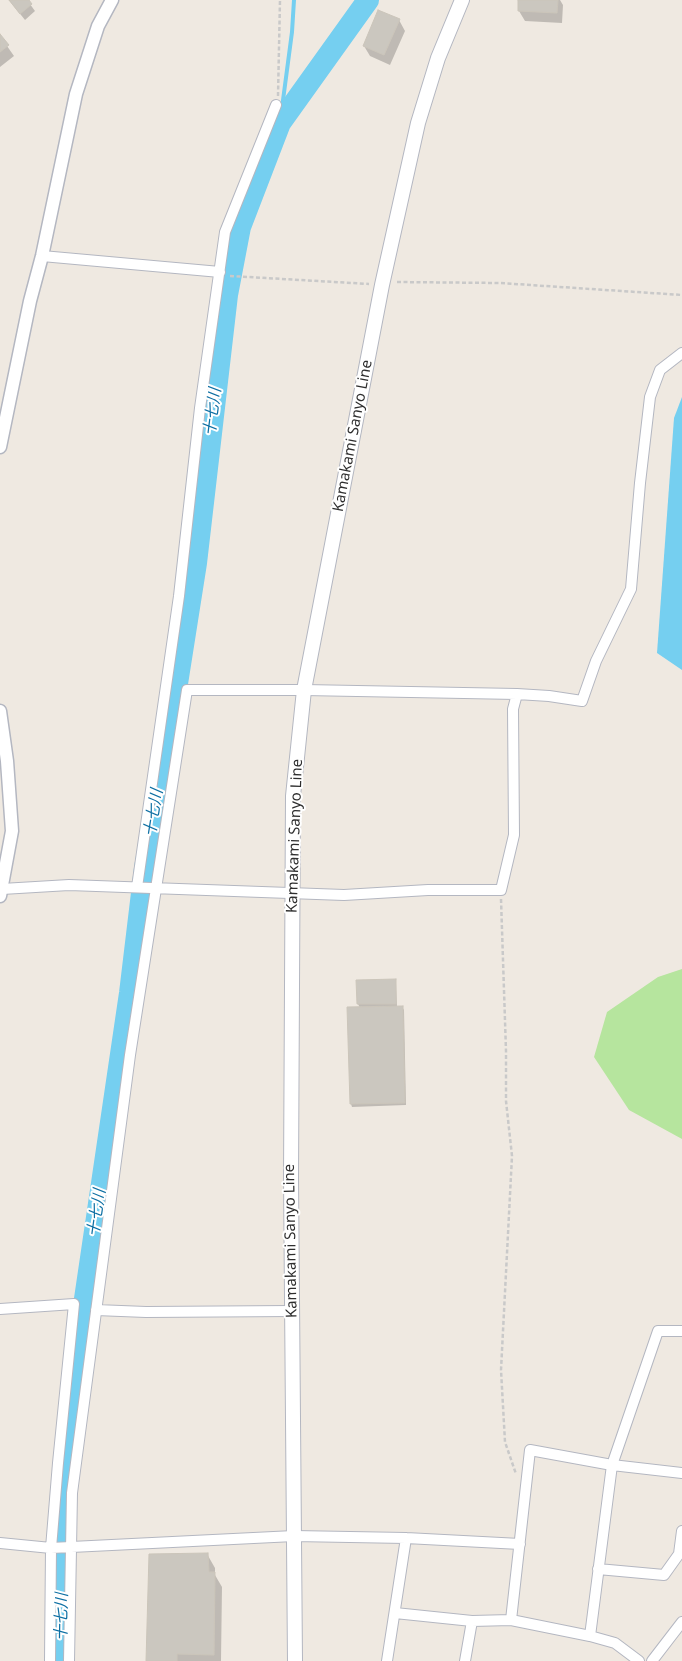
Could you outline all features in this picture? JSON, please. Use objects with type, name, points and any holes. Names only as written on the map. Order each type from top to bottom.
[{"type":"main road","name":"Kamakami Sanyo Line","points":[[296,1661],[291,1186],[293,796],[304,690],[382,285],[418,123],[438,58],[462,0]]},
{"type":"street","points":[[0,446],[76,94],[98,26],[112,0]]},
{"type":"street","points":[[137,887],[180,596],[200,408],[225,232],[276,105]]},
{"type":"street","points":[[42,256],[220,272]]},
{"type":"street","points":[[69,1661],[72,1493],[130,1055],[187,690],[517,694],[582,701],[596,661],[631,589],[650,397],[660,370],[682,353]]},
{"type":"street","points":[[0,711],[7,761],[12,831],[1,893],[70,885],[344,895],[428,890],[501,890],[514,834],[514,709],[517,694]]},
{"type":"street","points":[[0,1309],[74,1304],[50,1548],[50,1661]]},
{"type":"street","points":[[96,1310],[146,1312],[292,1311]]},
{"type":"street","points":[[590,1636],[612,1465],[658,1331],[682,1331]]},
{"type":"street","points":[[511,1620],[530,1450],[612,1465],[682,1473]]},
{"type":"street","points":[[598,1569],[664,1574],[679,1554],[682,1531]]},
{"type":"street","points":[[0,1543],[50,1548],[294,1536],[406,1538],[520,1544]]},
{"type":"street","points":[[387,1661],[406,1538]]},
{"type":"street","points":[[395,1613],[472,1620],[511,1620],[615,1643],[639,1661]]},
{"type":"street","points":[[465,1661],[472,1620]]},
{"type":"street","points":[[652,1661],[682,1622]]},
{"type":"path","points":[[276,105],[279,90],[280,0]]},
{"type":"path","points":[[234,276],[382,285],[402,281],[500,282],[682,294]]},
{"type":"path","points":[[501,890],[506,1101],[512,1156],[501,1370],[505,1442],[516,1474],[527,1483]]},
{"type":"green space","points":[[682,969],[682,1139],[629,1110],[594,1057],[607,1012],[658,977]]},
{"type":"water","points":[[682,397],[682,670],[657,653],[674,418]]},
{"type":"building","points":[[9,0],[29,0],[32,4],[20,14]]},
{"type":"building","points":[[518,0],[558,0],[557,13],[518,11]]},
{"type":"building","points":[[378,10],[400,19],[384,55],[363,46]]},
{"type":"building","points":[[0,34],[9,45],[0,52]]},
{"type":"building","points":[[396,979],[396,1004],[357,1004],[356,980]]},
{"type":"building","points":[[403,1006],[405,1103],[350,1104],[347,1007]]},
{"type":"building","points":[[208,1553],[209,1572],[215,1572],[214,1655],[177,1654],[177,1661],[146,1661],[149,1554]]},
{"type":"waterway","points":[[280,123],[292,32],[294,0]]},
{"type":"waterway","name":"十七川","points":[[61,1661],[65,1478],[82,1319],[130,993],[145,868],[167,747],[196,563],[227,295],[240,227],[280,123],[368,0]]}]
